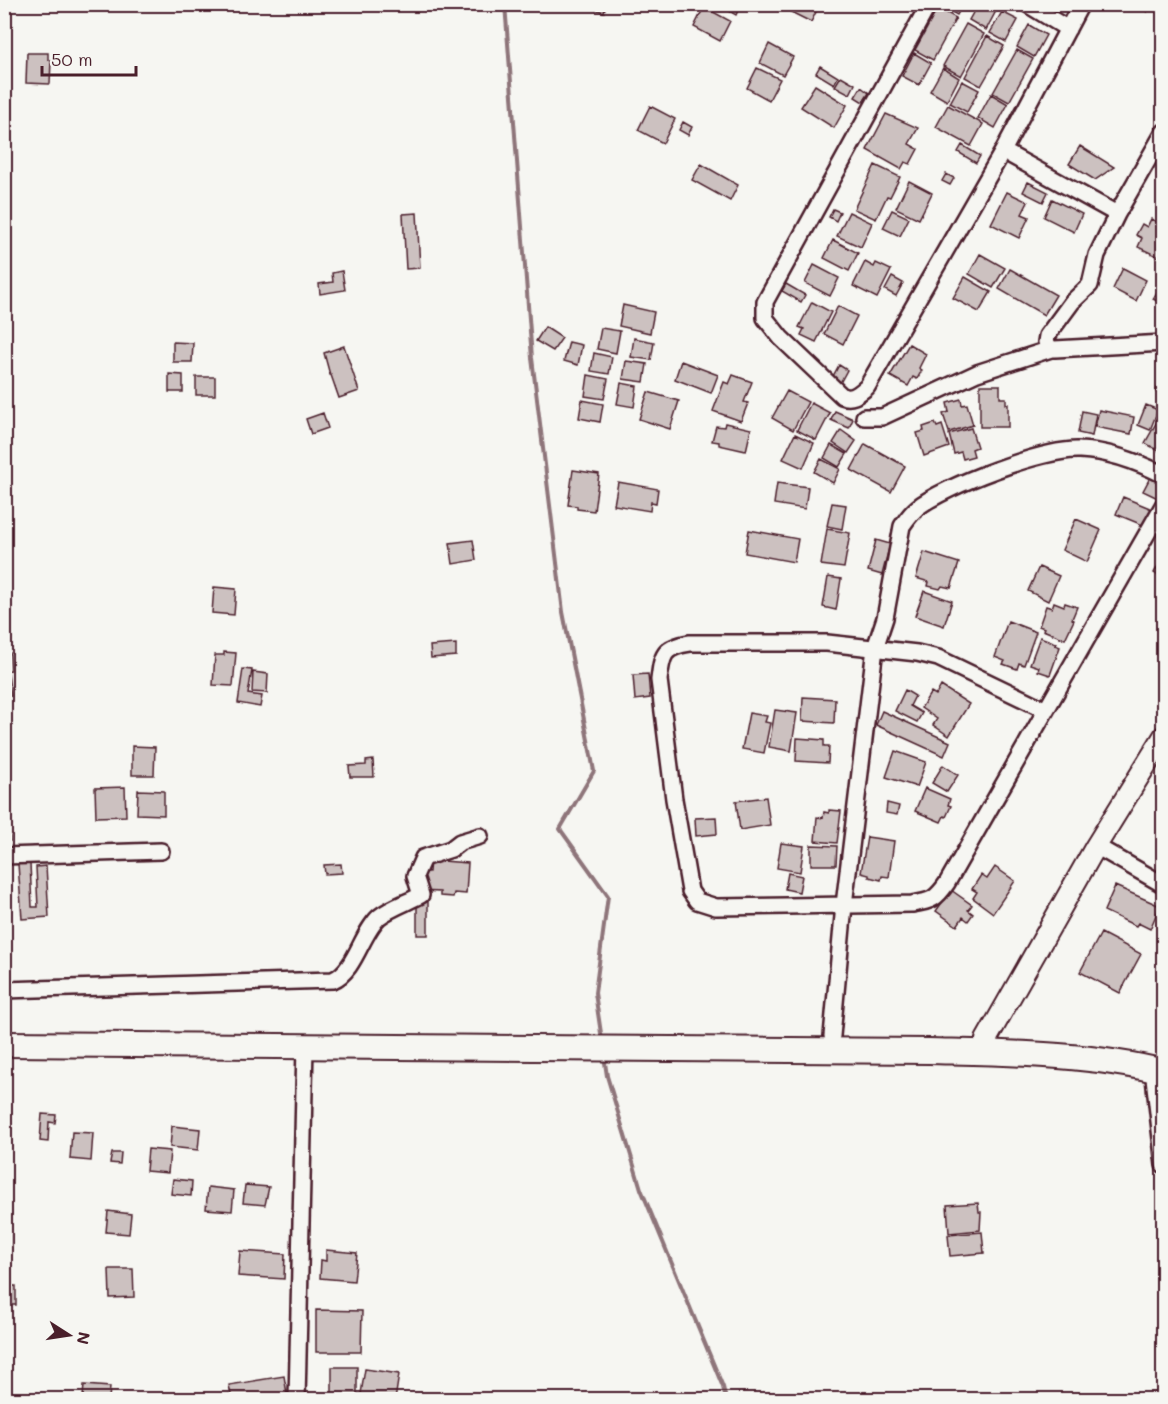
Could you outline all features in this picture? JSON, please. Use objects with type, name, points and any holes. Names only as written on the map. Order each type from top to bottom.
[{"type":"main road","points":[[4,1032],[927,1037],[1120,1052],[1160,1067]]},
{"type":"main road","points":[[4,1044],[929,1051],[1023,1054],[1160,1067]]},
{"type":"street","points":[[929,4],[765,302],[765,318],[781,338],[842,396],[848,398],[854,397],[867,387],[1003,151],[1082,4]]},
{"type":"street","points":[[1027,4],[1068,29]]},
{"type":"street","points":[[1051,349],[1046,342],[1047,336],[1072,302],[1090,285],[1097,255],[1116,214],[1164,132]]},
{"type":"street","points":[[1003,151],[1116,214]]},
{"type":"street","points":[[864,417],[882,417],[976,373],[1051,349],[1164,343]]},
{"type":"street","points":[[832,1036],[844,905],[875,648],[885,618],[902,526],[918,507],[959,485],[1033,458],[1077,449],[1102,451],[1148,467],[1164,476]]},
{"type":"street","points":[[1046,710],[938,658],[917,652],[827,643],[690,643],[675,645],[665,653],[659,680],[674,799],[690,891],[697,901],[716,907],[912,904],[930,902],[939,895],[948,883],[1164,504]]},
{"type":"street","points":[[986,1040],[1096,846],[1164,736]]},
{"type":"street","points":[[4,990],[333,981],[342,976],[367,933],[380,916],[421,895],[415,876],[423,858],[452,849],[460,842],[480,836]]},
{"type":"street","points":[[1096,846],[1164,885]]},
{"type":"street","points":[[4,856],[161,851]]},
{"type":"street","points":[[297,1400],[305,1046]]},
{"type":"street","points":[[1160,1067],[1164,1165]]},
{"type":"building","points":[[577,4],[606,4],[604,12]]},
{"type":"building","points":[[717,4],[741,4],[736,15]]},
{"type":"building","points":[[789,4],[820,4],[811,22],[787,10]]},
{"type":"building","points":[[942,4],[963,4],[957,15],[941,6]]},
{"type":"building","points":[[978,4],[990,4],[997,9],[986,30],[969,20]]},
{"type":"building","points":[[1135,4],[1151,4],[1147,12]]},
{"type":"building","points":[[704,7],[730,21],[720,41],[694,27]]},
{"type":"building","points":[[938,8],[956,18],[933,60],[915,50]]},
{"type":"building","points":[[1002,12],[1018,20],[1006,42],[990,33]]},
{"type":"building","points":[[966,24],[984,34],[961,76],[943,66]]},
{"type":"building","points":[[1029,25],[1046,35],[1034,57],[1017,47]]},
{"type":"building","points":[[987,36],[1004,46],[981,86],[965,77]]},
{"type":"building","points":[[769,44],[793,57],[783,75],[760,63]]},
{"type":"building","points":[[1017,50],[1033,59],[1009,102],[993,93]]},
{"type":"building","points":[[27,53],[48,53],[48,60],[51,60],[50,84],[26,83]]},
{"type":"building","points":[[914,53],[931,63],[919,85],[902,76]]},
{"type":"building","points":[[820,66],[838,77],[834,84],[816,73]]},
{"type":"building","points":[[757,68],[780,79],[769,100],[747,88]]},
{"type":"building","points":[[943,68],[959,78],[947,101],[930,91]]},
{"type":"building","points":[[841,76],[855,84],[850,94],[835,86]]},
{"type":"building","points":[[962,81],[979,90],[967,112],[950,103]]},
{"type":"building","points":[[815,85],[847,105],[834,128],[801,107]]},
{"type":"building","points":[[861,87],[869,93],[863,102],[855,97]]},
{"type":"building","points":[[991,94],[1008,104],[995,128],[978,118]]},
{"type":"building","points":[[948,105],[983,124],[971,146],[936,127]]},
{"type":"building","points":[[650,106],[675,119],[663,143],[638,130]]},
{"type":"building","points":[[886,114],[918,128],[909,144],[918,149],[910,164],[905,162],[901,169],[867,150]]},
{"type":"building","points":[[683,122],[692,127],[688,135],[679,130]]},
{"type":"building","points":[[962,145],[980,156],[976,163],[958,152]]},
{"type":"building","points":[[1080,146],[1114,167],[1095,180],[1069,164]]},
{"type":"building","points":[[701,164],[738,185],[730,201],[692,180]]},
{"type":"building","points":[[875,165],[900,177],[890,197],[887,196],[876,219],[854,209]]},
{"type":"building","points":[[946,174],[954,178],[950,185],[942,181]]},
{"type":"building","points":[[909,181],[932,193],[919,219],[896,208]]},
{"type":"building","points":[[1028,182],[1048,192],[1043,202],[1023,192]]},
{"type":"building","points":[[1007,192],[1028,202],[1022,214],[1029,217],[1019,238],[991,224]]},
{"type":"building","points":[[1052,199],[1082,214],[1074,232],[1044,217]]},
{"type":"building","points":[[833,209],[840,212],[836,221],[829,217]]},
{"type":"building","points":[[892,210],[909,218],[900,236],[883,228]]},
{"type":"building","points":[[849,212],[872,223],[861,247],[837,236]]},
{"type":"building","points":[[417,213],[420,268],[406,269],[403,214]]},
{"type":"building","points":[[1151,219],[1164,225],[1164,254],[1161,258],[1138,247],[1142,238],[1136,235],[1142,224],[1147,227]]},
{"type":"building","points":[[833,240],[858,253],[849,271],[824,258]]},
{"type":"building","points":[[980,254],[1005,268],[993,288],[969,274]]},
{"type":"building","points":[[865,262],[874,267],[876,263],[891,270],[877,298],[853,286]]},
{"type":"building","points":[[814,265],[839,278],[830,296],[805,283]]},
{"type":"building","points":[[1123,268],[1146,280],[1136,301],[1113,289]]},
{"type":"building","points":[[1010,269],[1056,295],[1044,315],[999,289]]},
{"type":"building","points":[[342,271],[345,290],[320,294],[319,284],[333,282],[332,273]]},
{"type":"building","points":[[892,277],[903,283],[896,296],[885,290]]},
{"type":"building","points":[[965,277],[991,292],[979,312],[953,298]]},
{"type":"building","points":[[1164,280],[1164,305],[1153,299]]},
{"type":"building","points":[[786,284],[805,295],[801,302],[782,291]]},
{"type":"building","points":[[812,302],[831,312],[816,342],[801,335],[804,329],[799,327]]},
{"type":"building","points":[[623,305],[654,312],[650,333],[619,326]]},
{"type":"building","points":[[838,306],[857,316],[843,344],[824,334]]},
{"type":"building","points":[[545,327],[562,338],[553,351],[536,341]]},
{"type":"building","points":[[601,328],[620,331],[616,353],[597,349]]},
{"type":"building","points":[[634,338],[654,342],[651,360],[631,357]]},
{"type":"building","points":[[173,342],[193,343],[192,362],[173,362]]},
{"type":"building","points":[[569,342],[582,345],[578,365],[564,361]]},
{"type":"building","points":[[909,344],[926,354],[919,368],[922,370],[917,379],[913,377],[908,386],[890,376]]},
{"type":"building","points":[[344,346],[359,391],[339,398],[324,353]]},
{"type":"building","points":[[594,353],[612,357],[609,374],[591,371]]},
{"type":"building","points":[[626,361],[647,364],[644,382],[623,379]]},
{"type":"building","points":[[681,361],[718,375],[711,393],[675,379]]},
{"type":"building","points":[[839,365],[847,370],[840,383],[832,378]]},
{"type":"building","points":[[169,374],[183,375],[183,392],[169,392]]},
{"type":"building","points":[[588,375],[608,379],[604,399],[585,396]]},
{"type":"building","points":[[733,375],[752,382],[744,402],[748,403],[741,421],[713,411],[724,382],[729,384]]},
{"type":"building","points":[[196,377],[215,377],[215,395],[196,395]]},
{"type":"building","points":[[1160,380],[1164,381],[1164,395],[1156,392]]},
{"type":"building","points":[[621,383],[637,386],[634,407],[617,404]]},
{"type":"building","points":[[980,385],[1000,385],[1000,398],[1006,398],[1006,404],[1008,404],[1008,427],[980,427]]},
{"type":"building","points":[[787,391],[808,402],[793,430],[772,418]]},
{"type":"building","points":[[648,392],[679,401],[670,429],[639,419]]},
{"type":"building","points":[[961,399],[962,405],[967,404],[973,425],[949,432],[943,414],[949,412],[947,403]]},
{"type":"building","points":[[582,400],[603,404],[600,422],[579,418]]},
{"type":"building","points":[[811,403],[830,413],[816,440],[797,430]]},
{"type":"building","points":[[1146,405],[1158,410],[1150,430],[1138,425]]},
{"type":"building","points":[[1099,410],[1134,417],[1131,434],[1095,427]]},
{"type":"building","points":[[835,411],[853,419],[849,428],[831,420]]},
{"type":"building","points":[[1082,411],[1096,414],[1092,436],[1078,433]]},
{"type":"building","points":[[1164,411],[1164,454],[1145,443]]},
{"type":"building","points":[[323,413],[328,428],[311,434],[306,419]]},
{"type":"building","points":[[725,423],[751,429],[746,451],[719,445],[719,442],[712,441],[716,426],[724,427]]},
{"type":"building","points":[[935,423],[937,427],[942,425],[949,447],[924,456],[917,433],[924,431],[923,427]]},
{"type":"building","points":[[971,428],[977,447],[972,449],[974,456],[963,459],[961,452],[954,454],[949,434]]},
{"type":"building","points":[[841,430],[856,441],[848,453],[833,443]]},
{"type":"building","points":[[795,434],[814,443],[803,468],[783,459]]},
{"type":"building","points":[[865,444],[905,466],[891,492],[851,470]]},
{"type":"building","points":[[831,445],[847,454],[839,467],[824,458]]},
{"type":"building","points":[[821,459],[840,469],[833,483],[814,472]]},
{"type":"building","points":[[573,470],[599,474],[594,511],[577,509],[577,506],[568,505]]},
{"type":"building","points":[[1152,474],[1164,480],[1162,500],[1143,491]]},
{"type":"building","points":[[618,482],[658,489],[656,503],[651,502],[650,511],[614,505]]},
{"type":"building","points":[[777,483],[808,487],[805,509],[774,504]]},
{"type":"building","points":[[1123,497],[1152,509],[1145,526],[1116,514]]},
{"type":"building","points":[[832,503],[846,505],[842,529],[827,526]]},
{"type":"building","points":[[1076,519],[1101,530],[1087,562],[1062,550]]},
{"type":"building","points":[[827,529],[850,533],[844,568],[821,565]]},
{"type":"building","points":[[749,530],[798,539],[794,562],[745,553]]},
{"type":"building","points":[[473,540],[476,560],[453,564],[450,543]]},
{"type":"building","points":[[876,540],[890,544],[882,575],[868,571]]},
{"type":"building","points":[[924,552],[959,563],[951,588],[942,586],[940,589],[928,586],[929,582],[916,578]]},
{"type":"building","points":[[1164,555],[1164,579],[1154,573]]},
{"type":"building","points":[[1039,567],[1059,576],[1048,601],[1028,591]]},
{"type":"building","points":[[828,577],[841,579],[836,610],[823,607]]},
{"type":"building","points":[[214,587],[236,589],[234,615],[212,613]]},
{"type":"building","points":[[924,591],[952,601],[944,626],[915,616]]},
{"type":"building","points":[[1054,602],[1077,607],[1065,639],[1039,626],[1046,606],[1052,608]]},
{"type":"building","points":[[1008,621],[1036,632],[1024,665],[1019,663],[1017,669],[1003,664],[1005,661],[995,657]]},
{"type":"building","points":[[1040,637],[1060,647],[1050,675],[1038,671],[1039,667],[1030,664]]},
{"type":"building","points":[[456,644],[456,656],[431,658],[430,646]]},
{"type":"building","points":[[224,652],[236,653],[233,686],[213,685],[215,655],[224,655]]},
{"type":"building","points":[[4,653],[10,653],[11,670],[4,671]]},
{"type":"building","points":[[243,669],[252,670],[248,694],[262,696],[260,707],[238,703]]},
{"type":"building","points":[[253,672],[268,674],[267,693],[252,692]]},
{"type":"building","points":[[4,674],[8,674],[11,696],[4,697]]},
{"type":"building","points":[[648,674],[650,698],[635,700],[633,675]]},
{"type":"building","points":[[941,686],[969,704],[949,736],[933,725],[937,719],[921,708],[931,692],[936,695]]},
{"type":"building","points":[[905,690],[915,696],[910,706],[922,713],[917,722],[895,711]]},
{"type":"building","points":[[803,697],[835,699],[834,723],[802,721]]},
{"type":"building","points":[[775,710],[797,713],[791,751],[769,747]]},
{"type":"building","points":[[882,711],[950,742],[944,756],[876,725]]},
{"type":"building","points":[[749,713],[767,716],[765,722],[770,723],[764,753],[742,749]]},
{"type":"building","points":[[797,738],[824,740],[824,746],[829,746],[828,763],[796,761]]},
{"type":"building","points":[[132,746],[155,747],[154,775],[132,775]]},
{"type":"building","points":[[895,751],[926,762],[917,787],[886,777]]},
{"type":"building","points":[[373,760],[374,777],[350,777],[349,766],[366,765],[366,761]]},
{"type":"building","points":[[943,765],[958,775],[947,792],[932,783]]},
{"type":"building","points":[[125,787],[126,816],[96,817],[95,788]]},
{"type":"building","points":[[925,788],[950,799],[948,805],[951,806],[941,822],[915,811]]},
{"type":"building","points":[[138,790],[164,791],[164,815],[137,814]]},
{"type":"building","points":[[766,797],[770,825],[740,830],[736,801]]},
{"type":"building","points":[[887,803],[899,806],[897,815],[886,813]]},
{"type":"building","points":[[829,810],[841,811],[837,843],[815,841],[817,817],[823,818],[824,812],[829,813]]},
{"type":"building","points":[[716,817],[717,834],[696,836],[695,818]]},
{"type":"building","points":[[4,823],[9,823],[10,841],[4,842]]},
{"type":"building","points":[[867,837],[894,841],[889,877],[882,876],[881,880],[861,873]]},
{"type":"building","points":[[781,843],[804,846],[800,872],[777,868]]},
{"type":"building","points":[[811,845],[837,846],[836,865],[811,865]]},
{"type":"building","points":[[430,860],[468,863],[466,894],[454,893],[453,897],[440,896],[440,892],[420,891],[421,871],[429,872]]},
{"type":"building","points":[[18,864],[30,864],[32,907],[38,907],[36,867],[46,866],[49,917],[22,919]]},
{"type":"building","points":[[341,864],[342,873],[325,874],[324,865]]},
{"type":"building","points":[[995,867],[1015,881],[993,913],[973,898],[977,892],[972,889],[981,875],[987,879]]},
{"type":"building","points":[[788,873],[802,876],[799,892],[785,889]]},
{"type":"building","points":[[1115,886],[1160,906],[1150,929],[1138,923],[1136,926],[1104,911]]},
{"type":"building","points":[[951,890],[972,905],[968,910],[973,914],[968,921],[963,917],[957,926],[936,911]]},
{"type":"building","points":[[417,901],[428,901],[428,935],[417,935]]},
{"type":"building","points":[[1101,933],[1141,954],[1120,993],[1080,972]]},
{"type":"building","points":[[42,1114],[56,1115],[55,1123],[49,1122],[48,1142],[40,1141]]},
{"type":"building","points":[[172,1126],[200,1129],[198,1150],[170,1147]]},
{"type":"building","points":[[72,1132],[93,1133],[91,1161],[70,1159]]},
{"type":"building","points":[[148,1149],[170,1151],[168,1173],[146,1171]]},
{"type":"building","points":[[112,1153],[121,1153],[120,1164],[110,1163]]},
{"type":"building","points":[[173,1179],[192,1181],[191,1196],[171,1194]]},
{"type":"building","points":[[245,1185],[269,1187],[265,1205],[243,1203]]},
{"type":"building","points":[[208,1187],[234,1190],[232,1211],[206,1209]]},
{"type":"building","points":[[978,1203],[979,1212],[981,1212],[980,1230],[949,1233],[947,1205]]},
{"type":"building","points":[[108,1211],[131,1214],[129,1234],[106,1232]]},
{"type":"building","points":[[4,1228],[9,1228],[9,1248],[4,1248]]},
{"type":"building","points":[[982,1232],[984,1253],[950,1256],[948,1235]]},
{"type":"building","points":[[326,1250],[357,1253],[354,1281],[320,1278],[321,1260],[326,1261]]},
{"type":"building","points":[[240,1251],[285,1254],[284,1279],[238,1276]]},
{"type":"building","points":[[109,1269],[133,1269],[134,1297],[110,1298]]},
{"type":"building","points":[[4,1286],[16,1286],[16,1305],[4,1305]]},
{"type":"building","points":[[316,1310],[362,1311],[361,1352],[316,1352]]},
{"type":"building","points":[[332,1367],[357,1367],[357,1395],[332,1395]]},
{"type":"building","points":[[365,1369],[399,1374],[395,1400],[360,1400]]},
{"type":"building","points":[[284,1376],[288,1400],[232,1400],[229,1385]]},
{"type":"building","points":[[84,1385],[110,1387],[109,1399],[83,1397]]},
{"type":"waterway","points":[[505,4],[532,358],[563,612],[594,771],[560,829],[608,896],[595,993],[602,1040]]},
{"type":"waterway","points":[[604,1056],[607,1076],[641,1189],[723,1387],[726,1400]]}]
